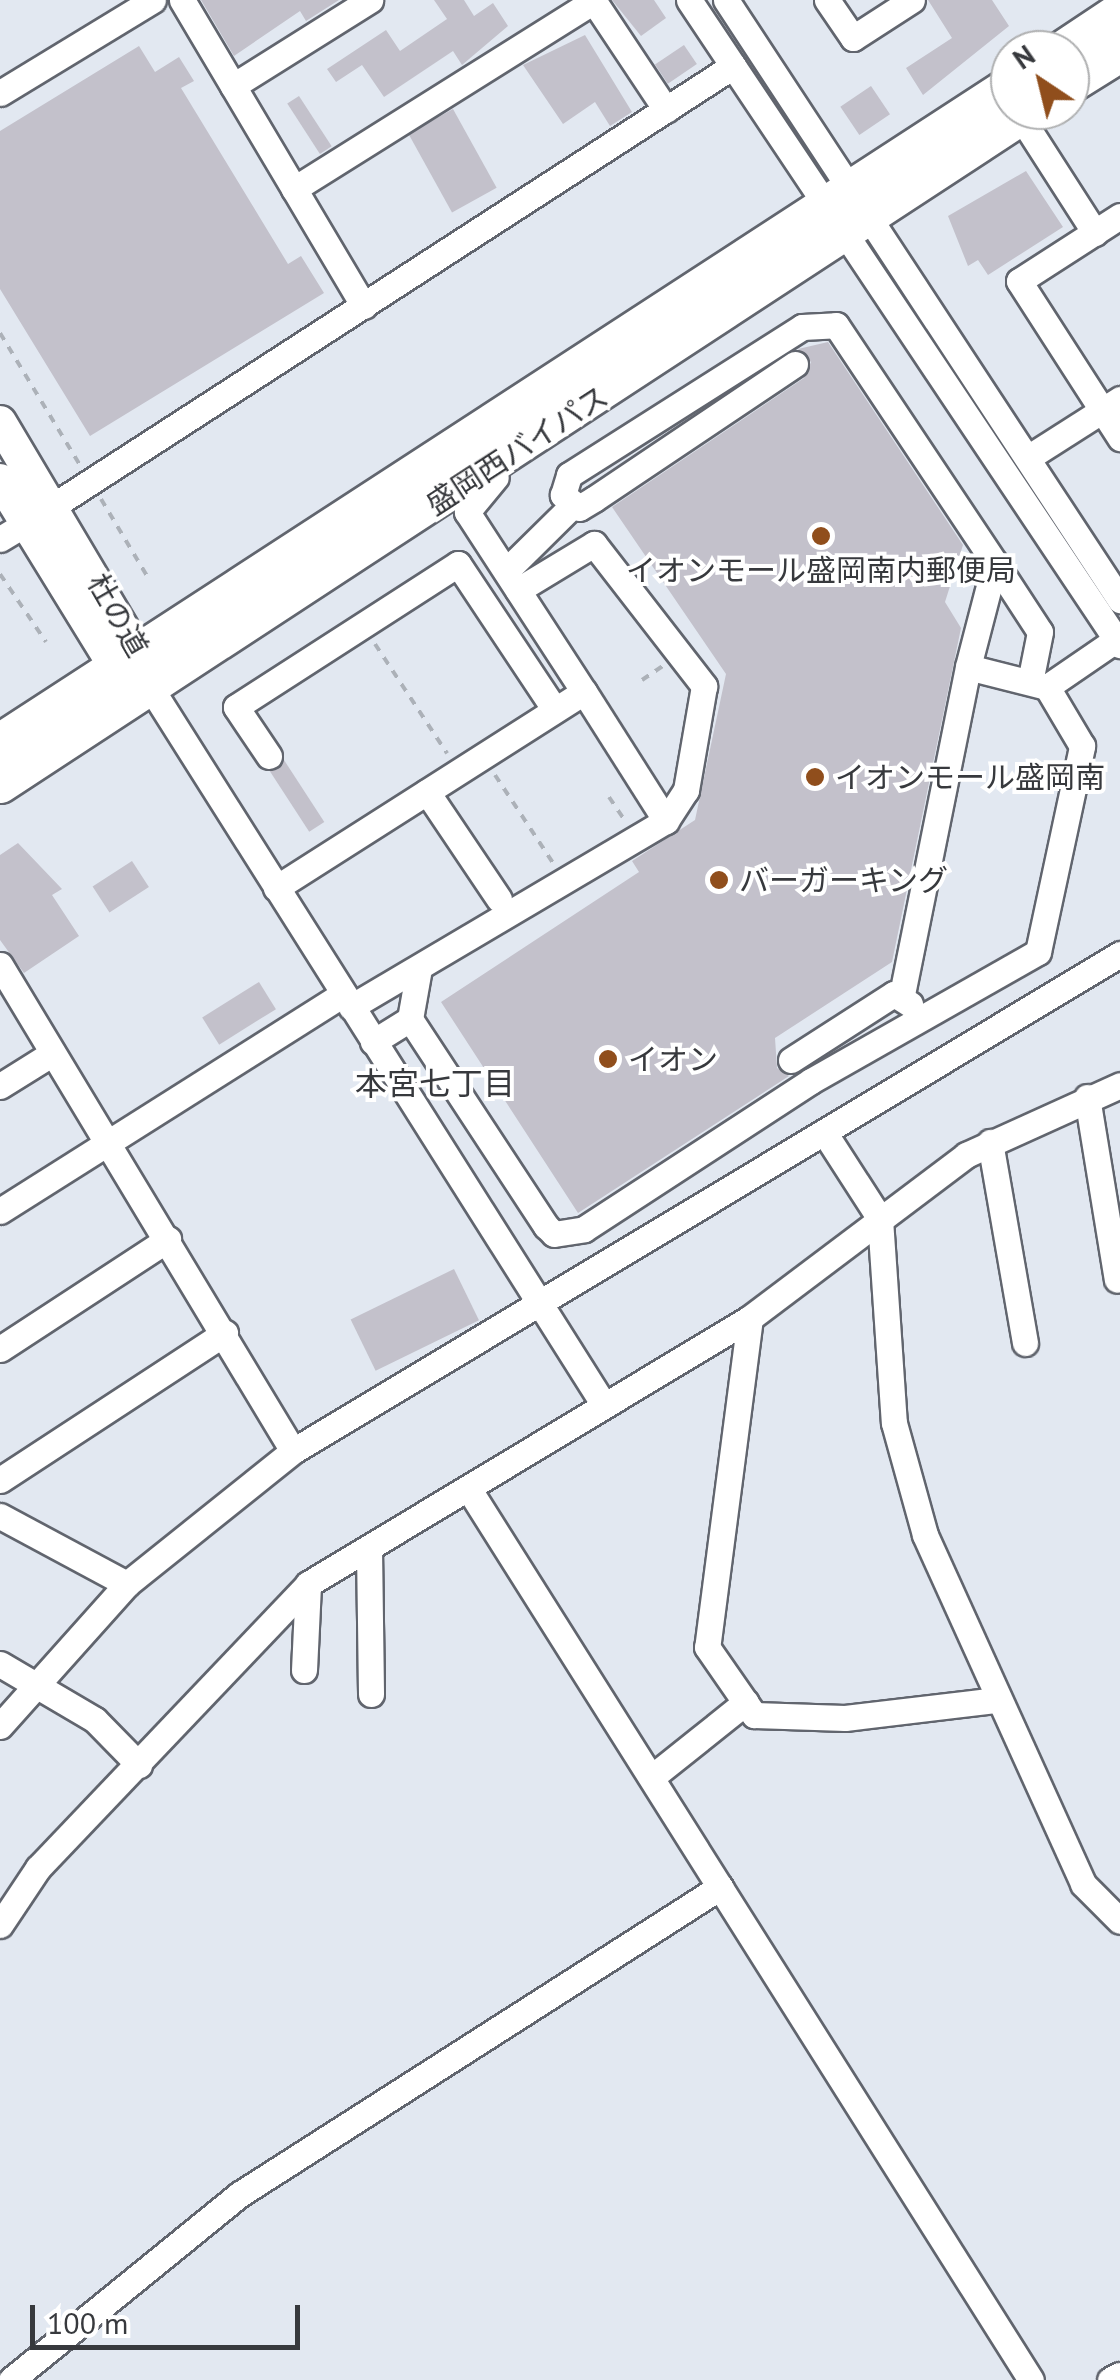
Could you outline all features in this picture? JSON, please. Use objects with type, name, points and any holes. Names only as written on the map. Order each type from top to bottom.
[{"type":"highway","points":[[1090,32],[1120,12]]},
{"type":"highway","points":[[1090,72],[1120,53]]},
{"type":"highway","name":"盛岡西バイパス","points":[[0,743],[990,123]]},
{"type":"highway","name":"盛岡西バイパス","points":[[0,784],[152,690],[592,400],[851,211]]},
{"type":"main road","name":"杜の道","points":[[0,422],[27,523]]},
{"type":"main road","name":"杜の道","points":[[0,480],[27,523],[152,690]]},
{"type":"street","points":[[0,93],[153,0]]},
{"type":"street","points":[[182,0],[364,306]]},
{"type":"street","points":[[233,86],[370,0]]},
{"type":"street","points":[[689,0],[733,66],[851,211],[1029,456],[1120,600]]},
{"type":"street","points":[[826,0],[853,38],[912,0]]},
{"type":"street","points":[[294,188],[594,1],[666,110]]},
{"type":"street","points":[[730,1],[851,211],[1119,636]]},
{"type":"street","points":[[27,523],[733,66]]},
{"type":"street","points":[[1035,130],[1095,233]]},
{"type":"street","points":[[1120,216],[1019,281],[1111,405],[1120,438]]},
{"type":"street","points":[[418,974],[410,1019],[546,1226],[571,1235],[1044,945],[1082,746],[1038,685],[1040,632],[843,330],[825,322],[802,327],[569,475],[562,489],[583,503]]},
{"type":"street","points":[[512,581],[583,503],[796,364]]},
{"type":"street","points":[[592,400],[586,414],[468,502],[512,581],[666,821]]},
{"type":"street","points":[[1029,456],[1111,405]]},
{"type":"street","points":[[1057,500],[1069,548],[1119,636]]},
{"type":"street","points":[[0,1211],[108,1141],[347,1000],[418,974],[666,821],[686,790],[704,686],[594,544],[512,581]]},
{"type":"street","points":[[791,1060],[902,994],[968,667],[995,563]]},
{"type":"street","points":[[269,756],[236,707],[458,564],[555,710]]},
{"type":"street","points":[[968,667],[1038,685],[1119,636]]},
{"type":"street","points":[[152,690],[604,1405]]},
{"type":"street","points":[[276,888],[584,692]]},
{"type":"street","points":[[427,792],[499,900]]},
{"type":"street","points":[[0,1726],[128,1584],[294,1451],[1120,954]]},
{"type":"street","points":[[0,965],[294,1451]]},
{"type":"street","points":[[996,977],[1020,1014]]},
{"type":"street","points":[[902,994],[923,1020]]},
{"type":"street","points":[[373,1042],[410,1019]]},
{"type":"street","points":[[0,1086],[53,1053]]},
{"type":"street","points":[[0,1925],[38,1868],[308,1584],[470,1492],[604,1405],[750,1318],[990,1142],[1120,1085]]},
{"type":"street","points":[[1087,1097],[1117,1280]]},
{"type":"street","points":[[824,1132],[880,1219],[894,1423],[925,1536],[995,1700],[1083,1884],[1120,1921]]},
{"type":"street","points":[[990,1142],[1025,1343]]},
{"type":"street","points":[[0,1349],[168,1239]]},
{"type":"street","points":[[750,1318],[707,1647],[754,1715],[844,1718],[995,1700]]},
{"type":"street","points":[[0,1480],[224,1334]]},
{"type":"street","points":[[470,1492],[1031,2380]]},
{"type":"street","points":[[0,1516],[128,1584]]},
{"type":"street","points":[[368,1550],[371,1694]]},
{"type":"street","points":[[304,1670],[308,1584]]},
{"type":"street","points":[[0,1664],[40,1683],[139,1765]]},
{"type":"street","points":[[652,1777],[746,1702]]},
{"type":"street","points":[[10,2380],[240,2194],[720,1887]]},
{"type":"street","points":[[1110,2380],[1120,2375]]},
{"type":"path","points":[[0,333],[147,576]]},
{"type":"path","points":[[0,574],[46,642]]},
{"type":"path","points":[[367,632],[451,759],[464,751]]},
{"type":"path","points":[[642,680],[673,668]]},
{"type":"path","points":[[481,776],[491,770],[557,868]]},
{"type":"path","points":[[609,797],[629,826],[636,822]]},
{"type":"building","points":[[201,0],[339,0],[306,21],[300,11],[234,56]]},
{"type":"building","points":[[434,0],[464,0],[474,16],[493,3],[508,26],[462,65],[453,51],[384,97],[362,65],[336,82],[327,69],[386,30],[400,51],[447,19]]},
{"type":"building","points":[[612,0],[654,0],[666,18],[641,36]]},
{"type":"building","points":[[928,0],[992,0],[1009,26],[990,30],[990,41],[923,95],[906,68],[952,38]]},
{"type":"building","points":[[585,35],[632,112],[610,126],[595,102],[563,124],[523,65]]},
{"type":"building","points":[[684,45],[697,64],[668,84],[655,65]]},
{"type":"building","points":[[139,46],[155,72],[179,57],[194,81],[181,88],[288,264],[301,256],[324,293],[90,436],[0,289],[0,131]]},
{"type":"building","points":[[871,86],[890,114],[859,135],[840,107]]},
{"type":"building","points":[[299,96],[332,146],[320,154],[287,104]]},
{"type":"building","points":[[453,109],[497,188],[452,212],[408,134]]},
{"type":"building","points":[[1026,171],[1063,227],[988,275],[978,260],[968,266],[948,216]]},
{"type":"building","name":"イオンモール盛岡南","points":[[828,342],[963,545],[945,602],[961,628],[892,962],[775,1038],[777,1068],[789,1076],[578,1213],[441,1002],[639,872],[632,861],[695,820],[726,674],[612,507],[804,378],[811,362],[798,349]]},
{"type":"building","points":[[284,760],[324,822],[309,832],[269,770]]},
{"type":"building","points":[[18,843],[62,889],[52,895],[79,936],[24,973],[0,940],[0,855]]},
{"type":"building","points":[[132,861],[149,887],[109,913],[93,887]]},
{"type":"building","points":[[259,982],[276,1009],[219,1045],[202,1018]]},
{"type":"building","points":[[454,1269],[479,1320],[376,1371],[351,1319]]},
{"type":"place","name":"イオンモール盛岡南内郵便局","points":[[821,536]]},
{"type":"place","name":"イオンモール盛岡南","points":[[815,777]]},
{"type":"place","name":"バーガーキング","points":[[719,880]]},
{"type":"place","name":"イオン","points":[[608,1059]]},
{"type":"district","name":"本宮七丁目","points":[[435,1083]]}]
